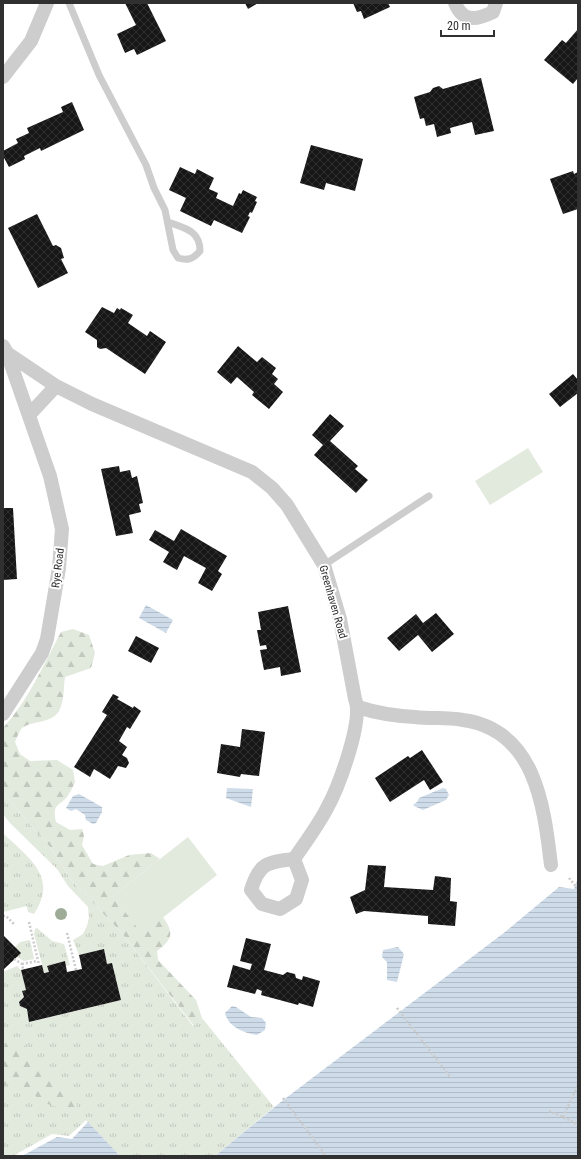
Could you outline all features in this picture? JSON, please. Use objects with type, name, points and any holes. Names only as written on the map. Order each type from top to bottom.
[{"type":"street","points":[[3,77],[31,41],[47,3]]},
{"type":"street","points":[[455,3],[458,9],[469,18],[481,18],[493,12],[496,3]]},
{"type":"street","name":"Greenhaven Road","points":[[5,350],[56,386],[99,407],[252,472],[272,488],[287,505],[324,565],[340,619],[355,700],[358,707],[355,730],[346,762],[327,810],[294,859]]},
{"type":"street","name":"Rye Road","points":[[3,714],[42,653],[48,640],[59,568],[62,530],[50,476],[5,350]]},
{"type":"street","points":[[28,415],[56,386]]},
{"type":"street","points":[[358,707],[374,712],[413,717],[464,720],[494,729],[516,748],[531,770],[544,813],[551,865]]},
{"type":"lane","points":[[69,3],[100,76],[146,165],[154,188],[165,210],[173,250],[178,258],[190,260],[196,256],[200,251],[198,237],[192,232],[168,222]]},
{"type":"lane","points":[[324,565],[430,496]]},
{"type":"path","points":[[569,878],[578,889]]},
{"type":"path","points":[[3,916],[6,916],[15,925]]},
{"type":"path","points":[[29,922],[39,966]]},
{"type":"path","points":[[67,933],[76,970]]},
{"type":"path","points":[[14,959],[22,964],[38,961]]},
{"type":"path","points":[[22,964],[23,969]]},
{"type":"path","points":[[397,1008],[451,1078]]},
{"type":"path","points":[[563,1117],[578,1084]]},
{"type":"path","points":[[283,1098],[326,1156]]},
{"type":"path","points":[[549,1110],[578,1124]]},
{"type":"green space","points":[[528,448],[543,472],[490,505],[475,481]]},
{"type":"green space","points":[[73,629],[89,635],[95,653],[91,668],[65,677],[61,707],[56,715],[47,720],[22,728],[15,742],[20,754],[30,761],[57,760],[73,770],[75,782],[67,797],[55,809],[56,822],[70,830],[82,829],[84,836],[82,845],[93,864],[103,866],[129,855],[151,853],[160,859],[113,896],[142,933],[163,917],[167,923],[170,936],[166,943],[157,951],[158,960],[196,1000],[202,1018],[194,1026],[121,932],[72,881],[50,847],[3,793],[3,728],[28,694],[61,632]]},
{"type":"green space","points":[[3,793],[50,847],[72,881],[121,932],[193,1026],[202,1018],[274,1107],[215,1156],[120,1156],[86,1120],[69,1136],[52,1134],[13,1156],[3,1156],[3,972],[17,966],[21,970],[26,990],[22,991],[24,997],[19,1002],[20,1006],[27,1009],[30,1022],[121,1000],[112,963],[107,964],[104,950],[79,955],[73,940],[83,934],[87,926],[89,917],[88,907],[68,886],[57,869],[10,823],[3,814]]},
{"type":"green space","points":[[3,833],[30,860],[42,878],[43,889],[41,901],[34,914],[28,912],[27,906],[3,912]]},
{"type":"green space","points":[[188,837],[217,875],[142,934],[113,896]]},
{"type":"green space","points":[[37,928],[52,941],[64,944],[70,965],[66,966],[65,961],[47,966],[49,972],[44,972],[34,934],[35,929]]},
{"type":"green space","points":[[30,940],[34,959],[24,961],[17,957],[15,947],[20,942]]},
{"type":"green space","points":[[12,1036],[19,1040],[75,1099],[77,1106],[72,1110],[50,1105],[21,1086],[12,1082],[3,1087],[3,1055],[7,1051],[4,1048],[6,1042]]},
{"type":"water","points":[[146,605],[173,620],[166,633],[139,618]]},
{"type":"water","points":[[227,788],[253,789],[251,807],[226,798]]},
{"type":"water","points":[[443,788],[446,789],[449,795],[446,800],[423,810],[413,805],[419,798]]},
{"type":"water","points":[[79,794],[102,807],[102,812],[96,823],[93,824],[86,820],[85,815],[76,809],[71,811],[66,808],[73,796]]},
{"type":"water","points":[[578,878],[578,1156],[215,1156],[282,1101],[505,932],[559,887],[574,889]]},
{"type":"water","points":[[398,947],[404,954],[397,982],[387,980],[387,962],[382,957],[383,950]]},
{"type":"water","points":[[232,1006],[251,1017],[262,1018],[266,1023],[265,1030],[257,1035],[247,1033],[233,1026],[229,1022],[225,1013]]},
{"type":"water","points":[[88,1122],[120,1156],[22,1156],[57,1137],[72,1139]]},
{"type":"building","points":[[125,3],[147,3],[166,41],[137,55],[134,49],[125,53],[117,34],[136,25]]},
{"type":"building","points":[[245,3],[258,3],[248,9]]},
{"type":"building","points":[[353,3],[388,3],[390,7],[364,19],[361,11],[357,12]]},
{"type":"building","points":[[578,29],[578,78],[573,84],[544,60],[562,40],[566,43]]},
{"type":"building","points":[[481,78],[494,131],[475,135],[472,122],[450,128],[451,133],[437,137],[434,124],[426,126],[424,118],[420,119],[414,97],[430,92],[433,88],[439,86],[443,89]]},
{"type":"building","points":[[72,102],[84,130],[41,151],[40,148],[24,156],[25,159],[9,167],[3,156],[3,151],[18,143],[16,139],[29,133],[27,128],[63,112],[61,107]]},
{"type":"building","points":[[311,145],[363,159],[355,191],[326,183],[324,190],[300,183]]},
{"type":"building","points":[[180,167],[195,174],[197,169],[214,178],[209,189],[218,193],[216,198],[233,206],[239,193],[241,194],[243,190],[257,197],[255,201],[257,202],[252,213],[250,212],[248,216],[250,217],[242,233],[214,220],[211,226],[180,211],[186,198],[169,190]]},
{"type":"building","points":[[573,171],[574,174],[578,172],[578,209],[563,214],[550,179]]},
{"type":"building","points":[[37,214],[53,246],[56,245],[61,248],[64,258],[61,259],[68,273],[38,288],[8,228]]},
{"type":"building","points":[[102,307],[114,313],[117,308],[120,310],[121,308],[133,315],[128,323],[147,336],[150,331],[166,342],[145,374],[106,348],[100,349],[97,347],[97,340],[85,332]]},
{"type":"building","points":[[238,346],[257,362],[262,357],[276,368],[272,374],[278,379],[274,384],[283,392],[269,409],[252,395],[254,392],[237,377],[231,384],[217,372]]},
{"type":"building","points":[[573,374],[578,380],[578,393],[560,407],[549,394]]},
{"type":"building","points":[[330,414],[344,426],[330,441],[358,466],[355,469],[368,480],[356,493],[314,455],[323,445],[312,435]]},
{"type":"building","points":[[119,466],[120,472],[130,470],[132,478],[137,476],[143,503],[139,504],[141,512],[129,515],[133,533],[116,536],[101,469]]},
{"type":"building","points":[[3,508],[13,508],[17,579],[3,580]]},
{"type":"building","points":[[181,529],[227,556],[218,571],[222,574],[212,591],[198,583],[206,568],[184,556],[177,570],[163,562],[169,552],[149,540],[155,530],[174,541]]},
{"type":"building","points":[[288,606],[301,672],[281,676],[280,667],[264,670],[260,650],[267,649],[266,645],[260,646],[257,630],[261,630],[258,612]]},
{"type":"building","points":[[436,613],[454,634],[432,652],[418,635],[399,651],[387,638],[416,614],[423,623]]},
{"type":"building","points":[[136,636],[159,648],[151,663],[128,651]]},
{"type":"building","points":[[113,694],[119,697],[117,699],[133,708],[134,706],[141,711],[130,729],[127,727],[119,741],[127,747],[122,755],[127,758],[129,763],[126,768],[118,766],[110,779],[94,769],[90,777],[74,767],[107,715],[102,712]]},
{"type":"building","points":[[242,729],[265,732],[259,776],[241,774],[240,777],[217,773],[221,744],[240,747]]},
{"type":"building","points":[[422,750],[443,782],[430,790],[424,780],[390,802],[375,778],[408,756],[410,758]]},
{"type":"building","points":[[368,865],[386,866],[384,887],[433,890],[435,876],[451,878],[450,901],[457,902],[455,926],[428,924],[428,916],[364,911],[356,914],[350,897],[365,890]]},
{"type":"building","points":[[3,935],[21,953],[3,970]]},
{"type":"building","points":[[246,938],[271,944],[264,970],[283,975],[287,972],[295,974],[296,978],[302,980],[303,976],[320,981],[313,1007],[299,1003],[298,1005],[261,995],[262,991],[257,989],[255,994],[227,987],[233,965],[250,970],[252,964],[240,961]]},
{"type":"building","points":[[104,949],[107,964],[112,963],[121,1000],[29,1022],[27,1009],[20,1006],[19,1002],[24,997],[22,991],[26,990],[21,970],[42,965],[44,973],[49,972],[47,966],[65,961],[67,972],[82,969],[79,955]]}]
